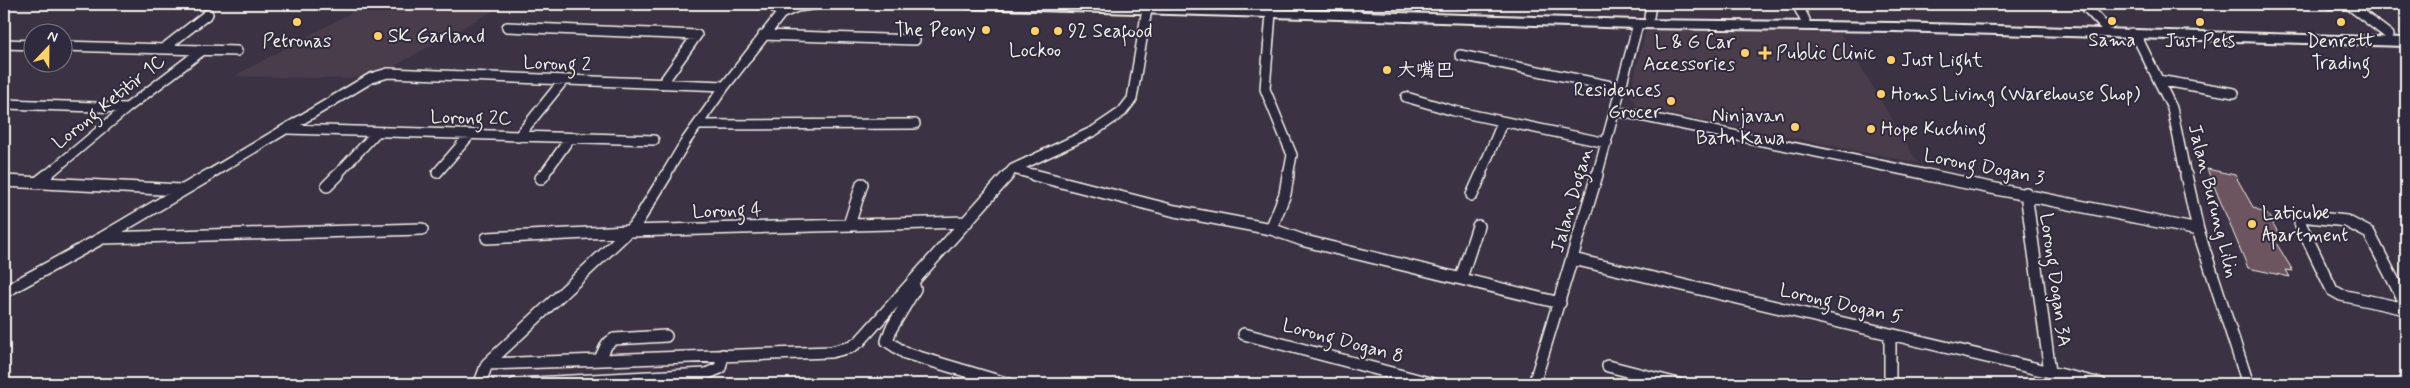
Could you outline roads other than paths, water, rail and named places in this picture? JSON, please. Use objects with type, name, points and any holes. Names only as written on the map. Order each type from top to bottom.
[{"type":"highway","points":[[968,4],[1271,13],[1646,15],[1798,25],[2406,42]]},
{"type":"highway","points":[[1220,4],[2105,26],[2406,36]]},
{"type":"street","points":[[766,4],[772,5],[781,14]]},
{"type":"street","points":[[489,384],[481,380],[487,364],[636,224],[686,142],[700,125],[725,86],[781,14],[797,7],[818,4]]},
{"type":"street","points":[[1797,4],[1805,20]]},
{"type":"street","points":[[2083,4],[2105,26]]},
{"type":"street","points":[[2329,4],[2348,4],[2389,35]]},
{"type":"street","points":[[487,364],[831,352],[851,347],[860,341],[968,222],[1013,169],[1028,158],[1105,126],[1128,107],[1132,99],[1147,9]]},
{"type":"street","points":[[1271,13],[1269,49],[1262,76],[1263,86],[1292,155],[1285,194],[1271,229]]},
{"type":"street","points":[[162,49],[208,14]]},
{"type":"street","name":"Jalan Dogan","points":[[1534,384],[1560,304],[1621,88],[1646,15]]},
{"type":"street","points":[[507,27],[696,34],[662,84]]},
{"type":"street","name":"Jalan Burung Lilin","points":[[2131,33],[2139,41],[2172,108],[2198,230],[2248,384]]},
{"type":"street","points":[[763,35],[915,40]]},
{"type":"street","points":[[4,44],[22,45]]},
{"type":"street","points":[[72,46],[238,51]]},
{"type":"street","name":"Lorong Ketitir 1C","points":[[38,182],[127,108],[203,50]]},
{"type":"street","points":[[1460,55],[1621,88]]},
{"type":"street","name":"Lorong 2","points":[[288,129],[366,81],[388,73],[725,86]]},
{"type":"street","points":[[2158,80],[2234,93]]},
{"type":"street","points":[[518,137],[563,81]]},
{"type":"street","points":[[1406,97],[1430,105],[1502,122],[1607,143]]},
{"type":"street","points":[[4,104],[127,108]]},
{"type":"street","name":"Lorong Dogan 3","points":[[1616,111],[2026,193],[2198,230]]},
{"type":"street","points":[[1472,195],[1502,122]]},
{"type":"street","points":[[700,125],[915,124]]},
{"type":"street","points":[[4,292],[102,238],[288,129]]},
{"type":"street","name":"Lorong 2C","points":[[288,129],[470,136],[654,140]]},
{"type":"street","points":[[327,186],[376,133]]},
{"type":"street","points":[[437,173],[470,136]]},
{"type":"street","points":[[541,178],[570,138]]},
{"type":"street","points":[[1013,169],[1175,211],[1271,229],[1305,242],[1461,278],[1560,304]]},
{"type":"street","points":[[4,181],[181,190]]},
{"type":"street","points":[[849,225],[862,184]]},
{"type":"street","name":"Lorong Dogan 3A","points":[[2026,193],[2036,277],[2055,376]]},
{"type":"street","points":[[2406,305],[2369,233],[2364,228],[2346,222],[2301,216],[2300,223],[2332,290],[2341,295],[2406,309]]},
{"type":"street","name":"Lorong 4","points":[[487,238],[629,231],[968,222]]},
{"type":"street","points":[[1461,278],[1478,226]]},
{"type":"street","points":[[102,238],[422,229]]},
{"type":"street","name":"Lorong Dogan 5","points":[[1573,258],[1890,334],[2055,376],[2102,384]]},
{"type":"street","points":[[913,282],[915,289],[891,329],[887,341],[905,353],[1009,384]]},
{"type":"street","name":"Lorong Dogan 8","points":[[1244,334],[1433,384]]},
{"type":"street","points":[[1890,334],[1890,384]]},
{"type":"street","points":[[600,359],[608,344],[614,339],[666,336]]},
{"type":"street","points":[[515,384],[706,374],[720,368],[723,355]]},
{"type":"street","points":[[1608,366],[1678,384]]},
{"type":"place","name":"Sama","points":[[2112,21]]},
{"type":"place","name":"Petronas","points":[[297,22]]},
{"type":"place","name":"Just Pets","points":[[2200,22]]},
{"type":"place","name":"Denrett Trading","points":[[2341,22]]},
{"type":"place","name":"The Peony","points":[[986,30]]},
{"type":"place","name":"Lockoo","points":[[1035,31]]},
{"type":"place","name":"92 Seafood","points":[[1058,31]]},
{"type":"place","name":"SK Garland","points":[[378,36]]},
{"type":"place","name":"L & G Car Accessories","points":[[1745,53]]},
{"type":"place","name":"Public Clinic","points":[[1765,53]]},
{"type":"place","name":"Just Light","points":[[1891,60]]},
{"type":"place","name":"大嘴巴","points":[[1387,70]]},
{"type":"place","name":"Homs Living (Warehouse Shop)","points":[[1881,94]]},
{"type":"place","name":"Residences Grocer","points":[[1671,101]]},
{"type":"place","name":"Ninjavan Batu Kawa","points":[[1795,127]]},
{"type":"place","name":"Hope Kuching","points":[[1871,129]]},
{"type":"place","name":"Laticube Apartment","points":[[2252,224]]}]
